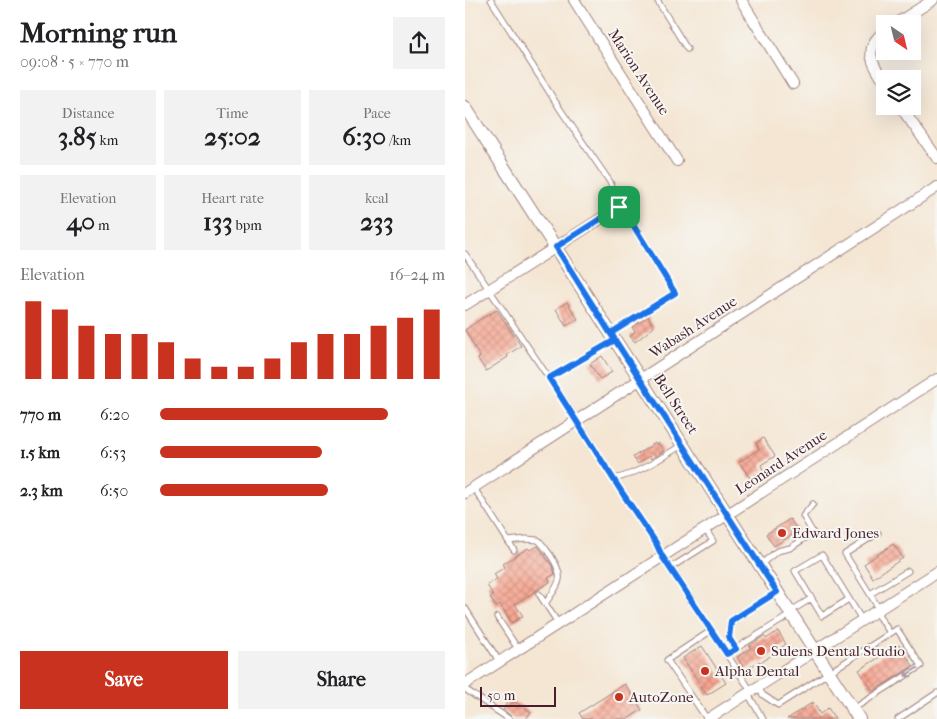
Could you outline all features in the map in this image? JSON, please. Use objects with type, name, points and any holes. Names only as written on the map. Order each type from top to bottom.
[{"type":"street","name":"Marion Avenue","points":[[574,0],[677,161]]},
{"type":"street","points":[[741,0],[793,84]]},
{"type":"street","points":[[909,15],[933,0]]},
{"type":"street","points":[[876,40],[872,44],[872,61],[877,70]]},
{"type":"street","name":"Bell Street","points":[[465,107],[856,714]]},
{"type":"street","points":[[906,115],[937,158]]},
{"type":"street","name":"Wabash Avenue","points":[[468,488],[937,187]]},
{"type":"street","points":[[465,304],[619,207]]},
{"type":"street","name":"Leonard Avenue","points":[[465,684],[937,378]]},
{"type":"street","points":[[707,719],[937,572]]},
{"type":"lane","points":[[491,0],[610,182],[619,207],[627,215],[675,293],[549,378]]},
{"type":"lane","points":[[657,0],[687,49]]},
{"type":"lane","points":[[465,254],[549,378],[656,543],[662,556],[752,691],[763,719]]},
{"type":"lane","points":[[614,480],[630,475],[682,444]]},
{"type":"lane","points":[[468,488],[514,550]]},
{"type":"lane","points":[[759,565],[777,550],[790,548],[813,533],[803,516],[813,504]]},
{"type":"lane","points":[[670,568],[713,541],[704,529]]},
{"type":"lane","points":[[878,533],[845,554],[870,594],[890,633]]},
{"type":"lane","points":[[508,541],[538,540],[559,569],[558,585],[545,604]]},
{"type":"lane","points":[[849,599],[822,616],[795,571],[822,555],[862,620]]},
{"type":"lane","points":[[870,594],[907,570]]},
{"type":"lane","points":[[736,649],[729,638],[731,621],[777,592]]},
{"type":"lane","points":[[539,594],[557,623]]},
{"type":"lane","points":[[727,654],[812,598]]},
{"type":"lane","points":[[465,608],[499,661]]},
{"type":"lane","points":[[497,618],[518,649]]},
{"type":"lane","points":[[752,691],[763,695],[778,705],[897,629],[921,666],[856,714]]},
{"type":"lane","points":[[707,719],[667,660],[712,630]]},
{"type":"lane","points":[[465,689],[509,719]]},
{"type":"lane","points":[[897,719],[937,693]]},
{"type":"building","points":[[567,302],[578,319],[566,326],[556,309]]},
{"type":"building","points":[[497,310],[521,346],[486,371],[478,359],[480,357],[465,330]]},
{"type":"building","points":[[648,316],[654,327],[635,342],[630,336],[635,332],[632,327]]},
{"type":"building","points":[[602,356],[612,372],[600,379],[590,364]]},
{"type":"building","points":[[763,438],[775,456],[761,465],[763,470],[750,478],[739,462],[759,449],[756,443]]},
{"type":"building","points":[[655,443],[656,445],[658,443],[664,451],[651,459],[649,456],[638,464],[633,457]]},
{"type":"building","name":"Edward Jones","points":[[790,519],[798,531],[774,546],[766,534]]},
{"type":"building","points":[[893,544],[903,558],[873,578],[864,564]]},
{"type":"building","points":[[538,546],[552,566],[555,574],[548,578],[550,582],[515,604],[523,616],[512,623],[500,604],[496,607],[490,597],[493,595],[487,585],[497,579],[494,574],[505,567],[503,564],[528,548],[530,550]]},
{"type":"building","name":"Sulens Dental Studio","points":[[778,631],[786,644],[761,663],[760,661],[745,670],[737,657],[764,636],[766,639]]},
{"type":"building","points":[[899,645],[913,666],[873,691],[859,670]]},
{"type":"building","name":"Alpha Dental","points":[[702,646],[726,683],[707,695],[683,658]]},
{"type":"building","name":"AutoZone","points":[[625,684],[642,710],[627,719],[583,719],[579,713]]},
{"type":"building","points":[[510,699],[531,712],[526,719],[514,719],[503,709]]},
{"type":"building","points":[[813,702],[820,714],[828,708],[835,719],[787,719]]},
{"type":"place","name":"Edward Jones","points":[[782,533]]},
{"type":"place","name":"Sulens Dental Studio","points":[[761,651]]},
{"type":"place","name":"Alpha Dental","points":[[705,671]]},
{"type":"place","name":"AutoZone","points":[[619,697]]},
{"type":"route","points":[[619,207],[627,215],[675,293],[611,333],[777,592],[731,621],[729,638],[736,649],[727,654],[662,556],[656,543],[549,378],[615,340],[556,247],[619,207]]}]
